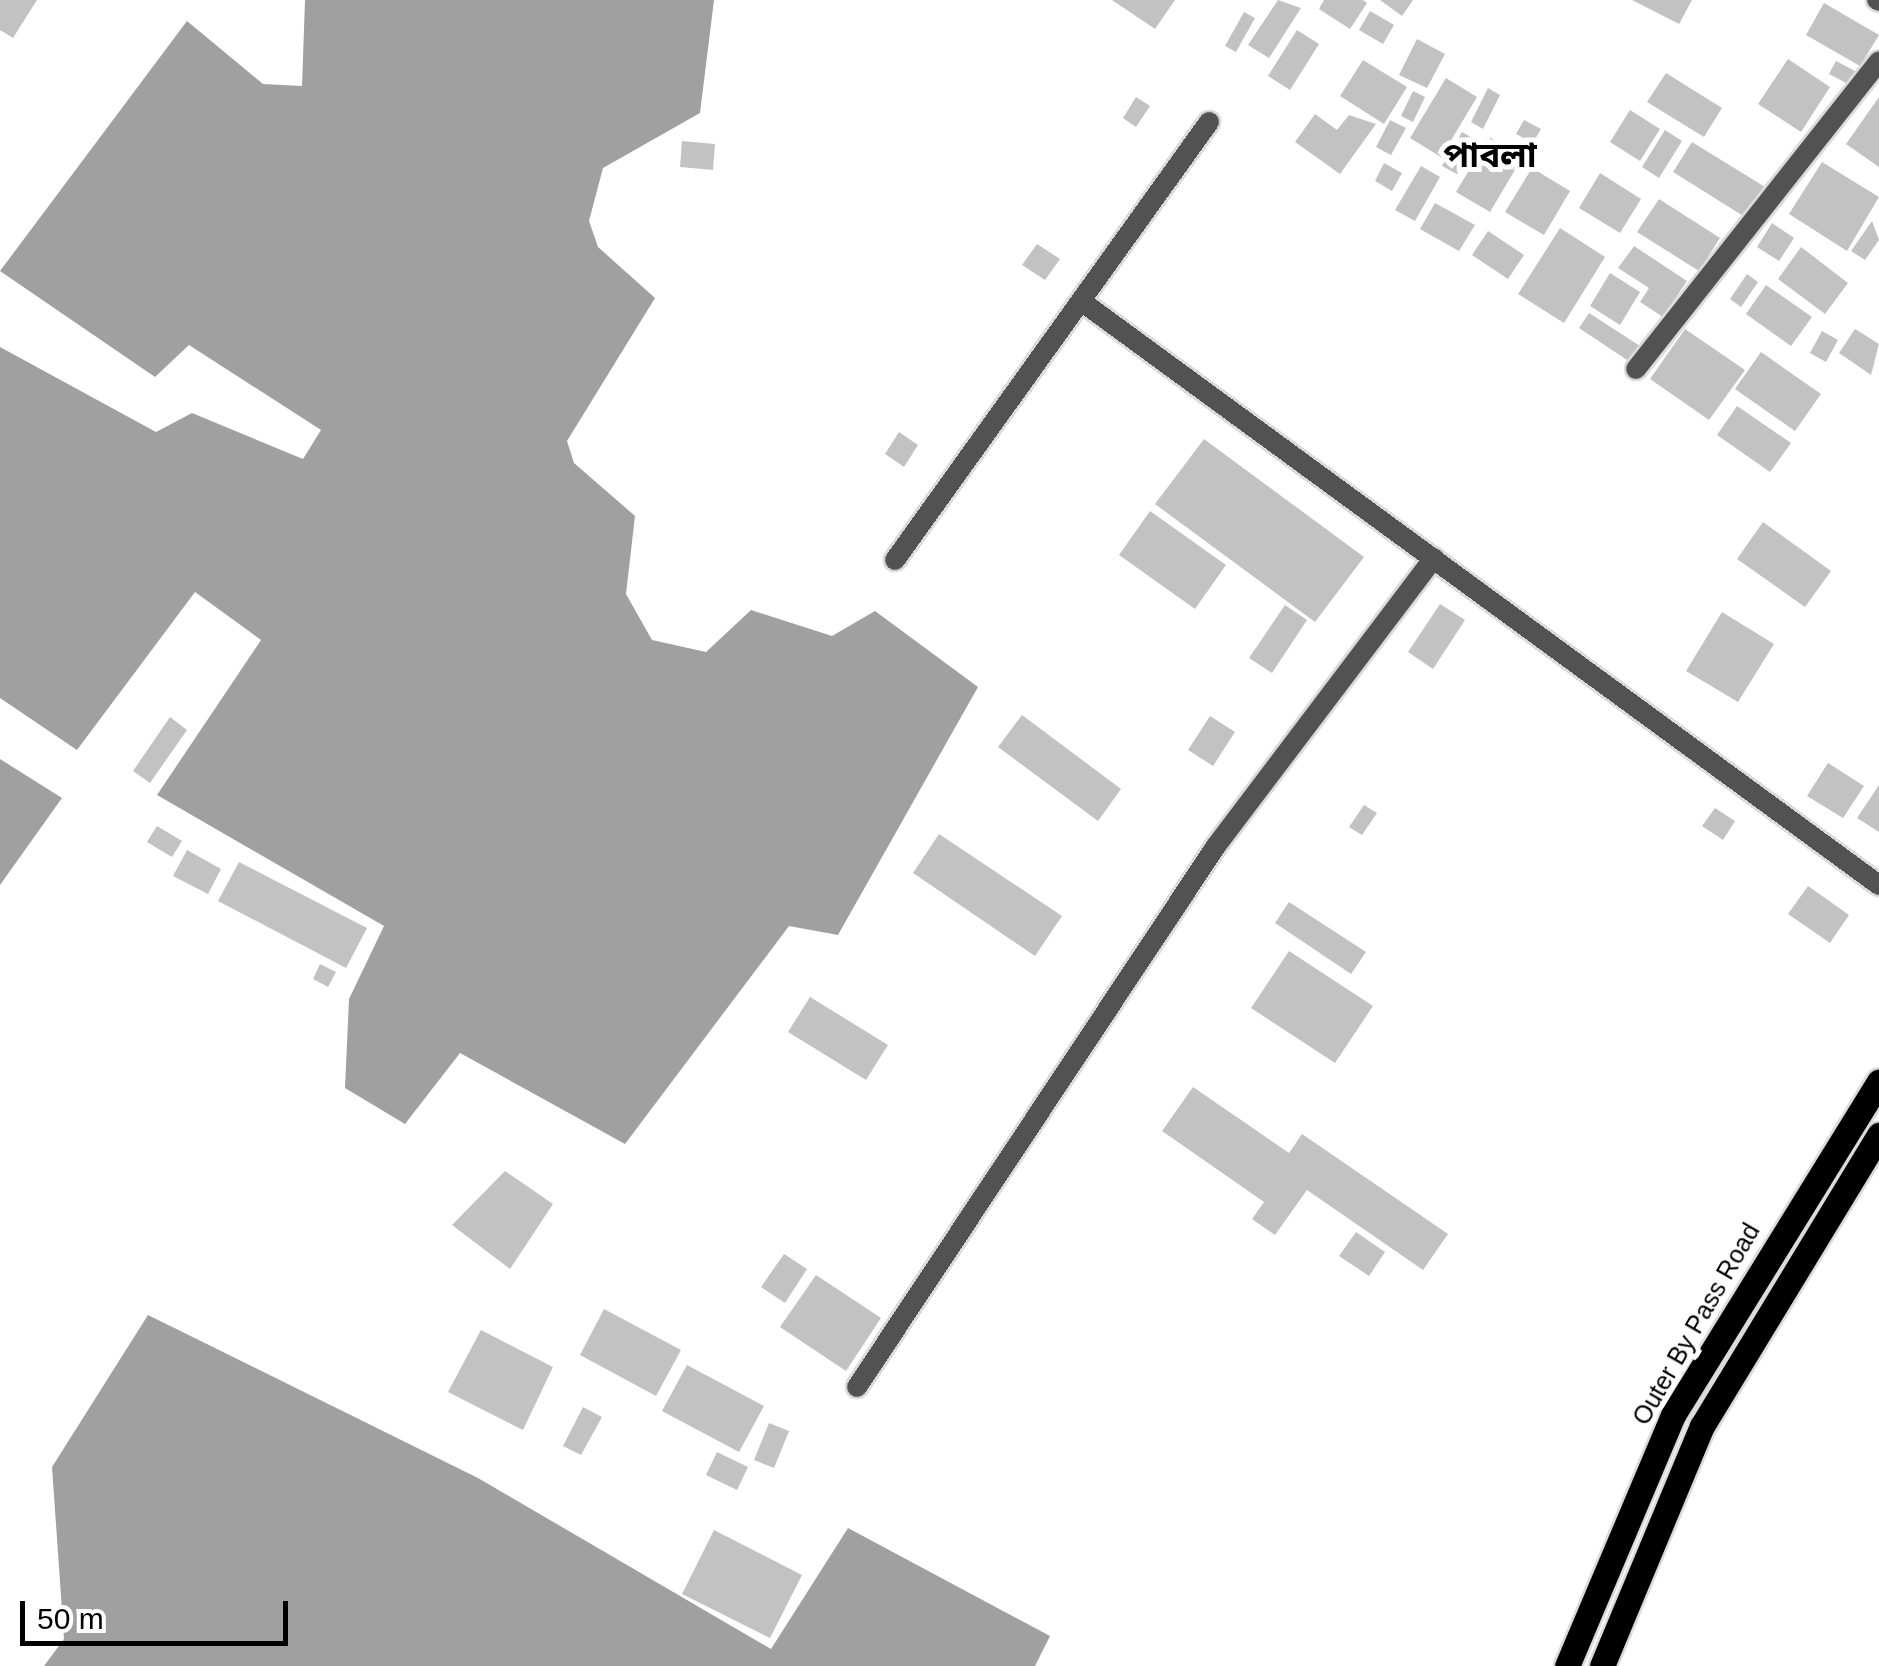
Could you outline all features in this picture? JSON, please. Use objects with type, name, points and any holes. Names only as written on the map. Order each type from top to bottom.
[{"type":"main road","name":"Outer By Pass Road","points":[[1567,1666],[1673,1414],[1879,1080]]},
{"type":"main road","points":[[1602,1666],[1702,1426],[1879,1136]]},
{"type":"street","points":[[1636,369],[1879,61]]},
{"type":"street","points":[[895,560],[1209,122]]},
{"type":"street","points":[[1081,301],[1879,884]]},
{"type":"street","points":[[857,1388],[1216,846],[1434,558]]},
{"type":"shaded area","points":[[305,0],[714,0],[700,113],[603,168],[589,221],[598,247],[655,298],[567,441],[574,463],[635,516],[626,594],[652,640],[706,652],[751,610],[832,636],[875,611],[978,687],[838,935],[789,926],[625,1144],[460,1053],[405,1124],[345,1088],[349,999],[384,926],[157,795],[261,640],[195,592],[77,750],[0,698],[0,347],[156,432],[192,413],[303,459],[321,430],[189,345],[155,377],[0,271],[187,21],[263,84],[302,86]]},
{"type":"shaded area","points":[[0,759],[62,798],[0,885]]},
{"type":"shaded area","points":[[148,1315],[478,1478],[771,1649],[848,1528],[1050,1636],[1035,1666],[44,1666],[64,1639],[52,1467]]},
{"type":"building","points":[[0,0],[37,0],[13,38],[0,30]]},
{"type":"building","points":[[1112,0],[1175,0],[1155,29]]},
{"type":"building","points":[[1278,0],[1301,8],[1269,58],[1248,45]]},
{"type":"building","points":[[1324,0],[1367,3],[1350,29],[1319,9]]},
{"type":"building","points":[[1380,0],[1413,0],[1402,16]]},
{"type":"building","points":[[1632,0],[1692,0],[1679,24]]},
{"type":"building","points":[[1824,3],[1879,35],[1860,66],[1806,35]]},
{"type":"building","points":[[1370,11],[1394,25],[1383,44],[1359,30]]},
{"type":"building","points":[[1244,12],[1255,18],[1236,52],[1225,46]]},
{"type":"building","points":[[1297,30],[1319,44],[1290,90],[1268,76]]},
{"type":"building","points":[[1417,39],[1445,54],[1427,88],[1399,75]]},
{"type":"building","points":[[1788,59],[1830,87],[1801,132],[1758,104]]},
{"type":"building","points":[[1363,60],[1407,87],[1384,124],[1340,96]]},
{"type":"building","points":[[1836,61],[1855,71],[1848,84],[1829,74]]},
{"type":"building","points":[[1666,73],[1722,108],[1704,137],[1647,102]]},
{"type":"building","points":[[1446,78],[1477,97],[1441,157],[1410,138]]},
{"type":"building","points":[[1488,88],[1500,95],[1483,129],[1471,122]]},
{"type":"building","points":[[1413,91],[1425,97],[1413,122],[1401,116]]},
{"type":"building","points":[[1136,97],[1150,106],[1136,127],[1123,118]]},
{"type":"building","points":[[1879,97],[1879,167],[1846,144]]},
{"type":"building","points":[[1630,110],[1660,129],[1640,161],[1610,142]]},
{"type":"building","points":[[1315,114],[1337,130],[1349,115],[1376,124],[1340,174],[1295,142]]},
{"type":"building","points":[[1390,120],[1406,128],[1391,155],[1376,147]]},
{"type":"building","points":[[1524,120],[1541,129],[1533,143],[1516,134]]},
{"type":"building","points":[[1665,130],[1682,141],[1659,178],[1642,167]]},
{"type":"building","points":[[1462,132],[1476,140],[1457,174],[1442,166]]},
{"type":"building","points":[[1489,137],[1522,158],[1490,212],[1456,192]]},
{"type":"building","points":[[682,141],[715,144],[713,170],[680,167]]},
{"type":"building","points":[[1692,142],[1765,187],[1745,217],[1673,172]]},
{"type":"building","points":[[1822,162],[1879,197],[1847,251],[1789,214]]},
{"type":"building","points":[[1384,163],[1402,173],[1392,191],[1375,181]]},
{"type":"building","points":[[1421,166],[1440,177],[1415,221],[1395,210]]},
{"type":"building","points":[[1532,168],[1570,191],[1544,235],[1505,212]]},
{"type":"building","points":[[1600,173],[1641,199],[1620,233],[1579,208]]},
{"type":"building","points":[[1659,199],[1720,238],[1699,271],[1637,232]]},
{"type":"building","points":[[1435,203],[1475,225],[1459,251],[1420,229]]},
{"type":"building","points":[[1872,221],[1879,240],[1865,260],[1851,251]]},
{"type":"building","points":[[1772,223],[1794,238],[1779,261],[1757,247]]},
{"type":"building","points":[[1560,228],[1605,257],[1564,323],[1518,294]]},
{"type":"building","points":[[1488,231],[1524,255],[1508,279],[1472,255]]},
{"type":"building","points":[[1037,244],[1060,259],[1045,280],[1022,265]]},
{"type":"building","points":[[1634,246],[1687,281],[1663,317],[1640,302],[1649,288],[1618,268]]},
{"type":"building","points":[[1801,247],[1848,283],[1825,314],[1778,279]]},
{"type":"building","points":[[1610,273],[1640,292],[1620,325],[1590,306]]},
{"type":"building","points":[[1747,274],[1758,282],[1741,307],[1730,299]]},
{"type":"building","points":[[1766,285],[1812,317],[1791,346],[1746,314]]},
{"type":"building","points":[[1589,313],[1640,346],[1630,362],[1579,328]]},
{"type":"building","points":[[1685,329],[1745,370],[1709,420],[1650,379]]},
{"type":"building","points":[[1855,329],[1879,344],[1871,375],[1839,353]]},
{"type":"building","points":[[1822,331],[1838,340],[1826,362],[1810,353]]},
{"type":"building","points":[[1761,352],[1821,394],[1795,431],[1735,389]]},
{"type":"building","points":[[1737,406],[1791,443],[1770,472],[1717,435]]},
{"type":"building","points":[[899,432],[918,445],[904,467],[885,454]]},
{"type":"building","points":[[1204,439],[1364,557],[1315,622],[1155,504]]},
{"type":"building","points":[[1150,511],[1226,565],[1195,609],[1119,555]]},
{"type":"building","points":[[1763,522],[1831,571],[1805,607],[1737,559]]},
{"type":"building","points":[[1440,604],[1465,620],[1433,669],[1408,652]]},
{"type":"building","points":[[1285,605],[1307,620],[1272,673],[1249,658]]},
{"type":"building","points":[[1722,612],[1774,644],[1738,702],[1686,671]]},
{"type":"building","points":[[1022,715],[1121,789],[1098,821],[998,747]]},
{"type":"building","points":[[1210,716],[1235,732],[1213,766],[1188,750]]},
{"type":"building","points":[[170,717],[187,730],[150,783],[133,771]]},
{"type":"building","points":[[1828,763],[1864,786],[1843,818],[1807,796]]},
{"type":"building","points":[[1879,785],[1879,832],[1857,818]]},
{"type":"building","points":[[1364,805],[1377,813],[1362,835],[1349,827]]},
{"type":"building","points":[[1715,808],[1735,821],[1723,840],[1702,826]]},
{"type":"building","points":[[157,826],[182,841],[172,857],[147,842]]},
{"type":"building","points":[[939,834],[1062,916],[1035,956],[913,873]]},
{"type":"building","points":[[187,850],[221,869],[208,894],[173,876]]},
{"type":"building","points":[[239,862],[367,928],[346,968],[218,901]]},
{"type":"building","points":[[1808,886],[1849,915],[1830,943],[1788,914]]},
{"type":"building","points":[[1289,902],[1366,952],[1351,974],[1275,923]]},
{"type":"building","points":[[1289,951],[1373,1006],[1335,1063],[1251,1008]]},
{"type":"building","points":[[320,964],[336,972],[328,987],[313,979]]},
{"type":"building","points":[[810,997],[888,1045],[866,1080],[788,1032]]},
{"type":"building","points":[[1193,1087],[1289,1153],[1302,1134],[1448,1234],[1423,1270],[1307,1190],[1275,1235],[1252,1219],[1264,1202],[1162,1131]]},
{"type":"building","points":[[505,1171],[553,1204],[510,1269],[452,1225]]},
{"type":"building","points":[[1356,1232],[1385,1252],[1369,1276],[1339,1256]]},
{"type":"building","points":[[784,1254],[807,1269],[785,1303],[761,1287]]},
{"type":"building","points":[[816,1275],[881,1318],[846,1371],[780,1327]]},
{"type":"building","points":[[604,1309],[681,1350],[656,1396],[580,1355]]},
{"type":"building","points":[[481,1330],[553,1367],[523,1430],[448,1392]]},
{"type":"building","points":[[687,1365],[764,1406],[739,1452],[662,1411]]},
{"type":"building","points":[[583,1407],[602,1417],[581,1455],[563,1446]]},
{"type":"building","points":[[769,1423],[789,1431],[774,1468],[754,1460]]},
{"type":"building","points":[[717,1452],[748,1467],[737,1490],[706,1475]]},
{"type":"building","points":[[714,1530],[802,1575],[770,1638],[682,1594]]},
{"type":"district","name":"পাবলা","points":[[1490,155]]}]
